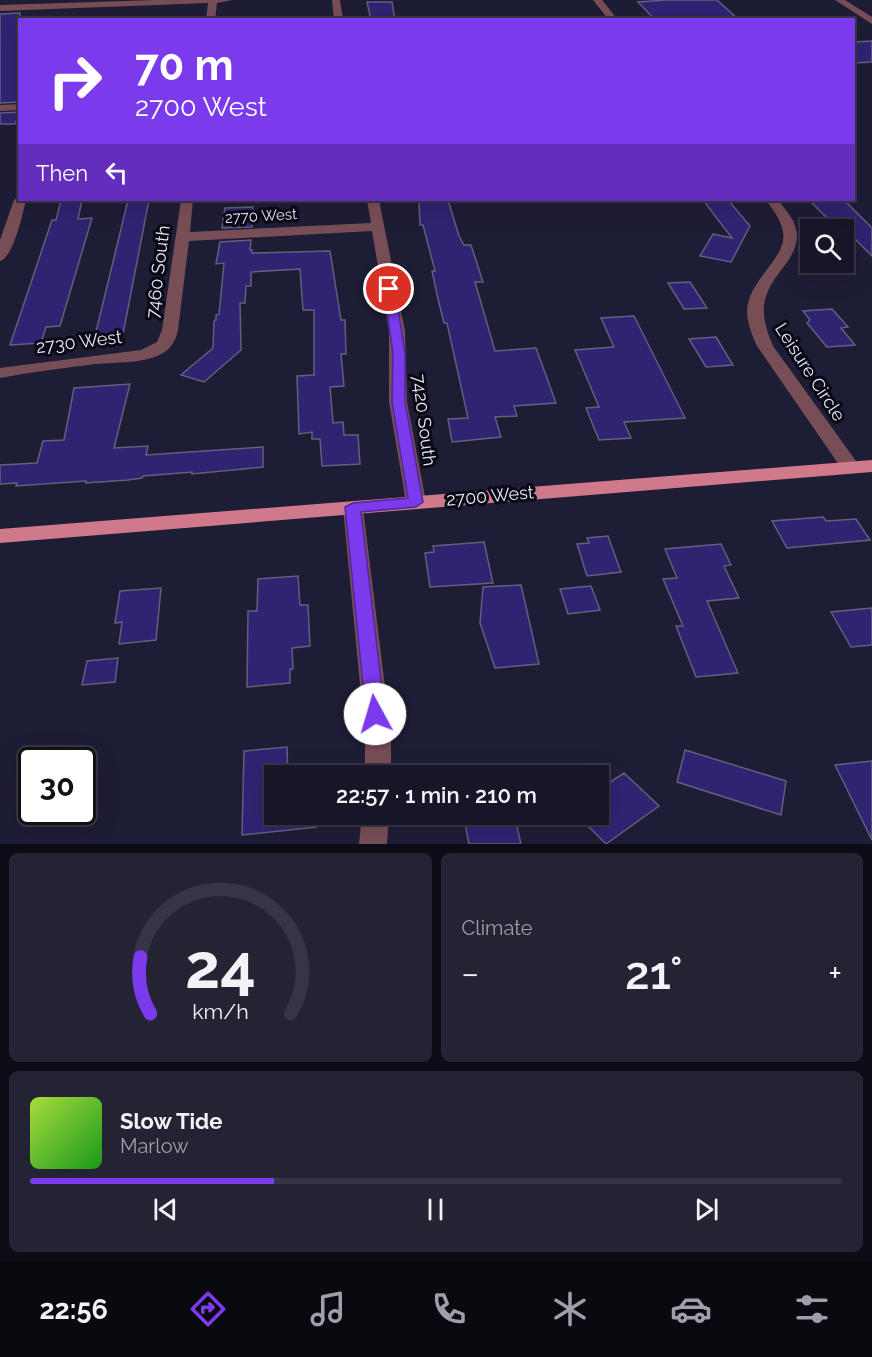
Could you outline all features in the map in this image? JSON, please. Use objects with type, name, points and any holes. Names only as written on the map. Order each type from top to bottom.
[{"type":"main road","name":"2700 West","points":[[0,536],[872,466]]},
{"type":"street","points":[[210,18],[213,0]]},
{"type":"street","points":[[0,8],[228,0]]},
{"type":"street","points":[[336,0],[339,18]]},
{"type":"street","points":[[597,0],[612,18]]},
{"type":"street","points":[[839,0],[872,21]]},
{"type":"street","points":[[94,14],[98,4]]},
{"type":"street","points":[[0,108],[18,107]]},
{"type":"street","points":[[0,257],[20,201]]},
{"type":"street","name":"7460 South","points":[[161,347],[167,341],[170,330],[187,201]]},
{"type":"street","name":"7420 South","points":[[373,201],[397,331],[398,402],[416,502]]},
{"type":"street","name":"Leisure Circle","points":[[773,201],[787,219],[790,245],[758,294],[754,309],[757,327],[765,346],[850,468]]},
{"type":"street","name":"2770 West","points":[[182,237],[378,226]]},
{"type":"street","name":"2730 West","points":[[0,372],[134,355],[161,347]]},
{"type":"street","points":[[353,507],[378,736],[378,765]]},
{"type":"street","points":[[373,844],[375,825]]},
{"type":"building","points":[[717,0],[737,18],[653,18],[638,2]]},
{"type":"building","points":[[367,2],[392,2],[395,18],[371,18]]},
{"type":"building","points":[[20,13],[20,18],[18,18],[18,102],[0,103],[0,14]]},
{"type":"building","points":[[872,41],[872,62],[855,63],[855,42]]},
{"type":"building","points":[[18,112],[15,124],[0,124],[0,113]]},
{"type":"building","points":[[61,201],[82,201],[78,219],[92,218],[60,326],[46,327],[41,343],[10,345],[52,220],[56,220]]},
{"type":"building","points":[[128,201],[149,201],[123,334],[95,336]]},
{"type":"building","points":[[419,201],[448,201],[459,236],[464,245],[471,245],[483,282],[475,282],[495,351],[536,348],[556,403],[514,406],[517,416],[495,417],[501,437],[452,442],[448,419],[468,418],[447,323],[444,323],[438,299],[432,271],[435,271],[423,225],[420,225]]},
{"type":"building","points":[[704,201],[729,201],[750,226],[731,262],[700,256],[713,234],[732,238]]},
{"type":"building","points":[[810,201],[845,201],[872,228],[872,256],[854,238],[854,219],[828,219]]},
{"type":"building","points":[[253,207],[252,227],[222,228],[225,208]]},
{"type":"building","points":[[251,240],[252,253],[330,251],[341,320],[345,320],[346,354],[341,354],[344,386],[330,387],[333,423],[343,422],[344,435],[358,435],[360,464],[322,466],[320,439],[312,439],[312,432],[299,434],[297,376],[314,375],[314,310],[303,310],[300,269],[251,272],[251,286],[246,286],[245,303],[240,303],[241,350],[204,382],[181,375],[213,348],[214,321],[216,315],[219,314],[224,263],[216,264],[220,242]]},
{"type":"building","points":[[690,282],[707,308],[684,309],[668,283]]},
{"type":"building","points":[[832,309],[848,327],[841,328],[855,345],[827,347],[807,323],[810,320],[803,311]]},
{"type":"building","points":[[634,316],[685,418],[624,422],[631,438],[599,440],[586,408],[599,407],[575,350],[614,347],[601,318]]},
{"type":"building","points":[[716,337],[733,365],[706,367],[689,339]]},
{"type":"building","points":[[130,384],[114,448],[148,446],[146,455],[263,447],[263,467],[143,476],[128,480],[86,483],[86,481],[16,486],[17,483],[0,484],[0,465],[37,463],[43,441],[64,440],[74,388]]},
{"type":"building","points":[[823,517],[826,521],[856,519],[870,540],[787,548],[772,521]]},
{"type":"building","points":[[608,536],[621,572],[587,576],[577,544],[589,543],[587,538]]},
{"type":"building","points":[[484,542],[493,583],[430,587],[425,553],[434,552],[433,546]]},
{"type":"building","points":[[721,544],[731,565],[724,566],[739,598],[707,601],[738,673],[696,677],[676,626],[683,626],[663,579],[677,578],[665,549]]},
{"type":"building","points":[[298,576],[300,605],[308,605],[310,646],[292,648],[293,669],[290,669],[290,683],[247,687],[248,611],[257,611],[258,579]]},
{"type":"building","points":[[521,585],[539,664],[495,668],[480,623],[483,587]]},
{"type":"building","points":[[591,586],[600,610],[568,614],[560,589]]},
{"type":"building","points":[[161,588],[156,640],[119,644],[122,622],[115,623],[120,591]]},
{"type":"building","points":[[872,608],[872,645],[851,647],[831,612]]},
{"type":"building","points":[[118,658],[115,682],[82,685],[87,661]]},
{"type":"building","points":[[287,747],[288,765],[264,765],[264,825],[317,825],[317,827],[242,835],[244,751]]},
{"type":"building","points":[[685,750],[786,781],[781,815],[677,782]]},
{"type":"building","points":[[872,761],[872,840],[835,765]]},
{"type":"building","points":[[624,773],[659,806],[606,844],[587,825],[609,825],[609,783]]},
{"type":"building","points":[[465,825],[517,825],[521,844],[469,844]]},
{"type":"route","points":[[375,714],[353,507],[416,502],[398,402],[399,354],[389,289]]}]
